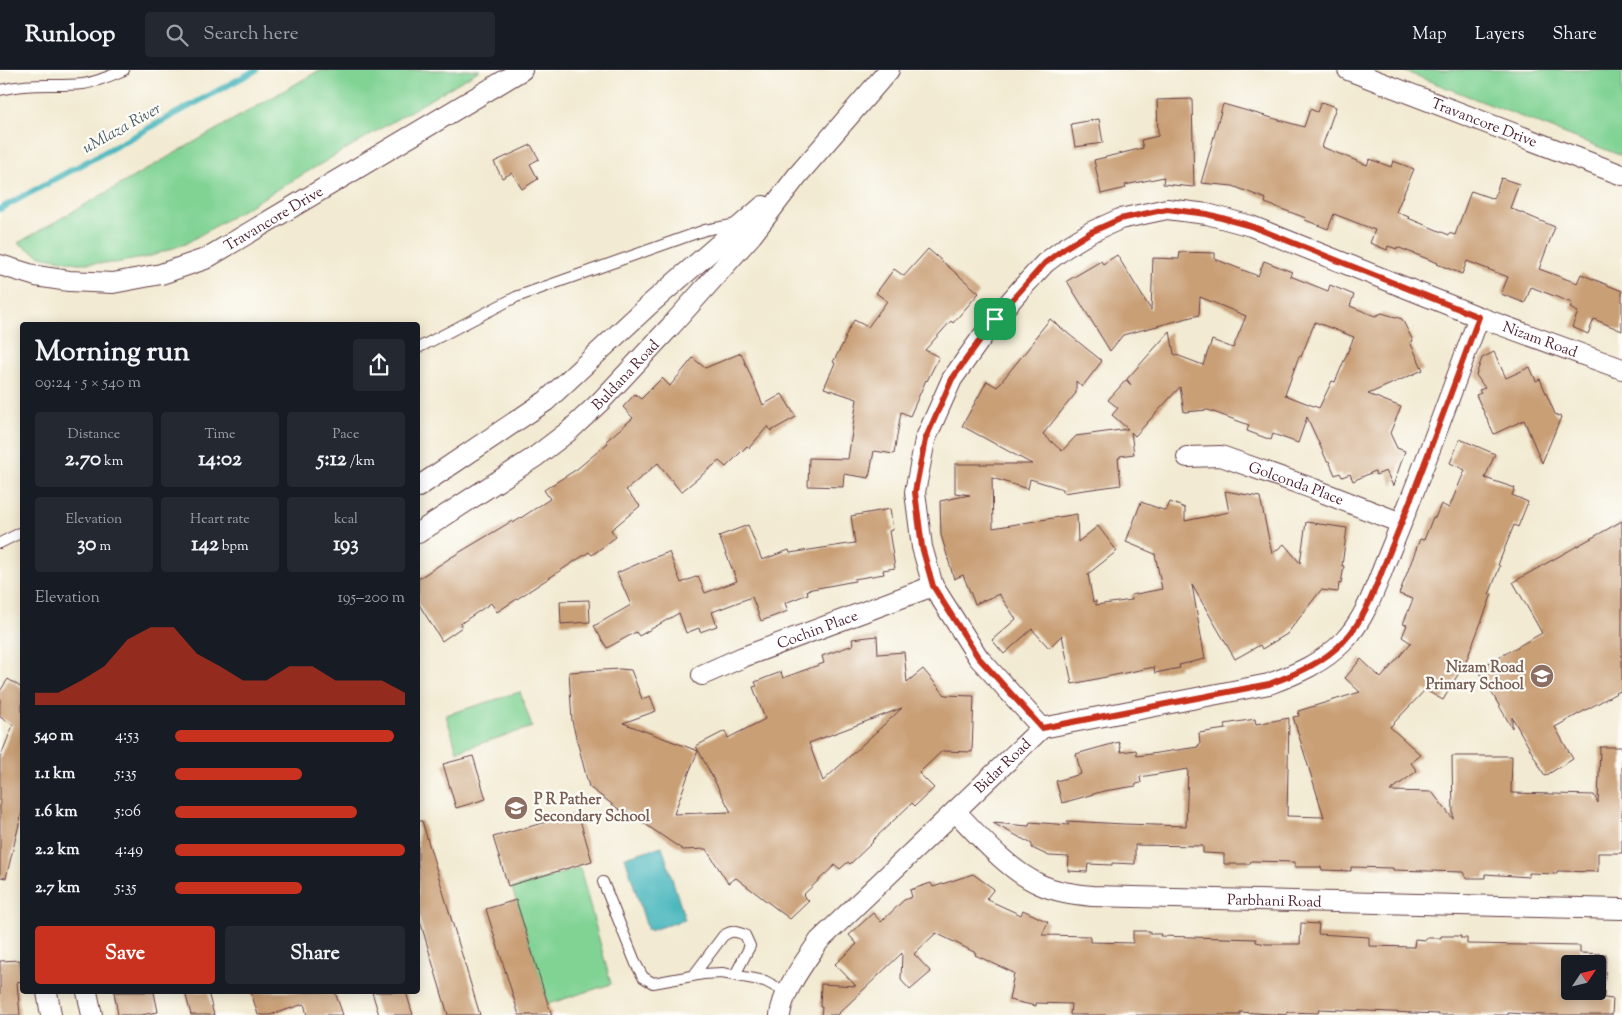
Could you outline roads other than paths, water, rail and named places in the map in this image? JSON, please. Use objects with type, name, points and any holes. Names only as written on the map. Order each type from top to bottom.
[{"type":"street","name":"Travancore Drive","points":[[0,265],[44,278],[69,282],[112,283],[161,274],[205,259],[522,70]]},
{"type":"street","name":"Buldana Road","points":[[420,531],[536,457],[569,431],[600,402],[752,235],[797,176],[889,70]]},
{"type":"street","name":"Travancore Drive","points":[[1348,70],[1622,175]]},
{"type":"street","name":"Buldana Road","points":[[420,486],[546,401],[649,305],[797,176]]},
{"type":"street","name":"Nizam Road","points":[[1042,728],[978,657],[933,586],[922,547],[915,492],[925,440],[952,379],[995,319],[1020,289],[1045,263],[1065,248],[1091,232],[1120,219],[1167,209],[1207,214],[1251,226],[1479,317],[1622,368]]},
{"type":"street","name":"Bidar Road","points":[[780,1015],[787,993],[797,973],[818,941],[1042,728],[1269,684],[1298,673],[1327,657],[1344,641],[1359,622],[1401,523],[1479,317]]},
{"type":"street","name":"Golconda Place","points":[[1187,457],[1221,456],[1314,489],[1401,523]]},
{"type":"street","name":"Cochin Place","points":[[702,675],[743,657],[933,586]]},
{"type":"street","name":"Parbhani Road","points":[[955,811],[991,849],[1015,869],[1039,884],[1064,892],[1092,896],[1622,909]]},
{"type":"street","points":[[47,994],[51,1015]]},
{"type":"street","points":[[87,994],[92,1015]]},
{"type":"lane","points":[[0,90],[33,84],[82,84],[97,81],[124,70]]},
{"type":"lane","points":[[420,347],[516,297],[705,230],[743,223]]},
{"type":"lane","points":[[0,543],[20,533]]},
{"type":"lane","points":[[603,882],[643,977],[653,983],[693,976],[736,975],[765,981],[787,993]]},
{"type":"lane","points":[[693,976],[723,936],[734,931],[745,935],[749,940],[750,946],[736,975]]},
{"type":"water","points":[[662,846],[685,920],[648,931],[625,857]]},
{"type":"waterway","name":"uMlaza River","points":[[0,209],[256,70]]},
{"type":"place","name":"Nizam Road Primary School","points":[[1542,676]]},
{"type":"place","name":"P R Pather Secondary School","points":[[516,808]]}]
